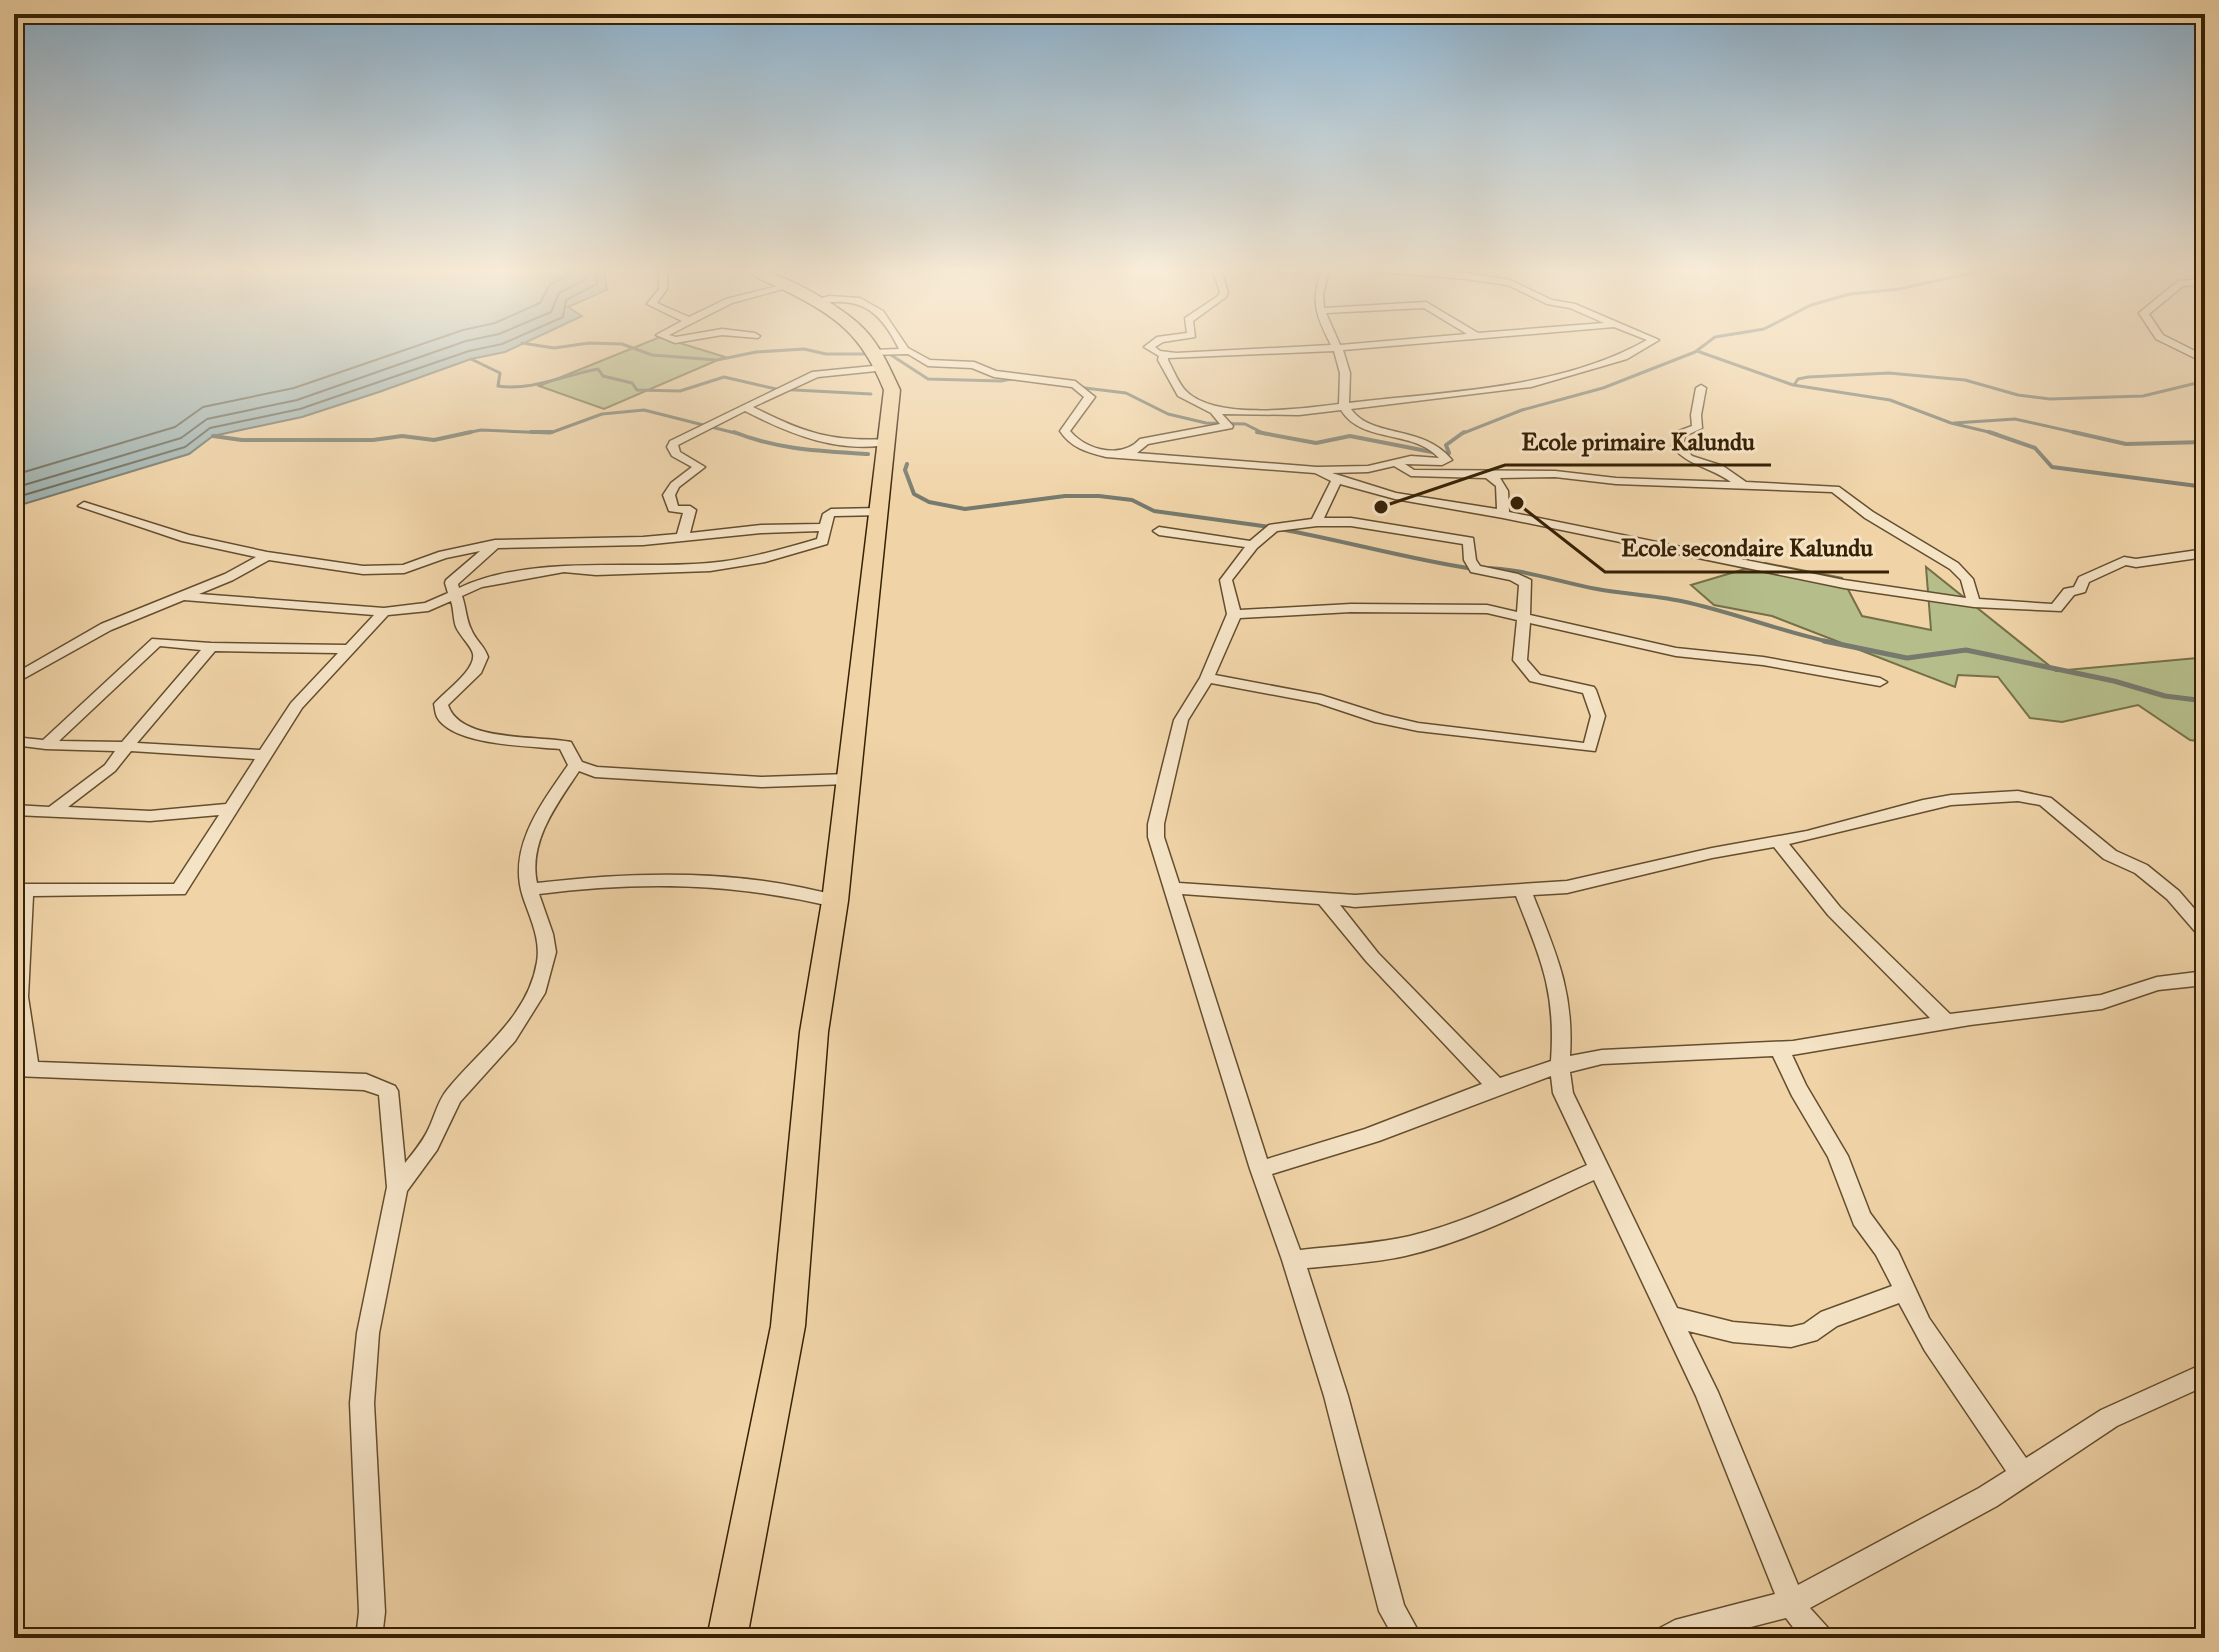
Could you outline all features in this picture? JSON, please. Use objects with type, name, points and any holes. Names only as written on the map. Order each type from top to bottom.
[{"type":"highway","points":[[727,1638],[788,1326],[814,1032],[835,901],[889,442],[892,390],[883,368],[867,345]]},
{"type":"street","points":[[902,345],[904,350]]},
{"type":"street","points":[[1150,345],[1152,350],[1164,355],[1364,345]]},
{"type":"street","points":[[1164,355],[1163,360],[1182,394],[1217,412],[1299,412],[1531,384],[1624,357],[1645,345]]},
{"type":"street","points":[[2175,345],[2205,360]]},
{"type":"street","points":[[873,353],[904,350],[914,352],[928,363],[974,365],[994,374],[1079,387],[1090,397],[1065,431],[1083,446],[1106,454],[1317,470],[1368,469],[1411,459],[1434,463],[1446,460],[1441,451],[1426,444],[1353,419],[1342,396],[1345,373],[1337,347]]},
{"type":"street","points":[[682,538],[690,510],[673,509],[669,495],[675,485],[699,467],[694,461],[680,457],[672,447],[674,443],[816,374],[883,368]]},
{"type":"street","points":[[1701,388],[1697,428],[1680,434],[1677,446],[1688,458],[1719,468],[1744,486]]},
{"type":"street","points":[[745,407],[793,432],[827,443],[889,442]]},
{"type":"street","points":[[1106,454],[1131,452],[1144,441],[1228,426],[1217,412]]},
{"type":"street","points":[[1395,462],[1411,473],[1555,474],[1616,481],[1835,489],[1869,515],[1954,566],[1967,579],[1974,603]]},
{"type":"street","points":[[1317,470],[1337,480],[1395,496],[1503,514],[1844,584],[1974,603],[2056,608],[2069,592],[2080,589],[2083,580],[2124,561],[2136,563],[2205,553]]},
{"type":"street","points":[[1488,474],[1500,481],[1503,488],[1503,514]]},
{"type":"street","points":[[1317,522],[1337,480]]},
{"type":"street","points":[[84,506],[186,538],[267,556],[363,570],[392,570],[495,544],[682,538],[771,528],[826,527]]},
{"type":"street","points":[[181,596],[384,612],[428,607],[478,584],[564,568],[657,571],[752,560],[820,543],[825,539],[827,517],[834,512],[880,512]]},
{"type":"street","points":[[1207,678],[1321,699],[1380,719],[1418,727],[1590,748],[1598,716],[1589,690],[1546,682],[1529,673],[1520,660],[1524,624],[1521,616],[1525,607],[1526,583],[1514,577],[1475,569],[1470,560],[1469,541],[1351,522],[1317,522],[1273,528],[1253,545],[1226,580],[1234,614],[1207,678],[1181,720],[1156,824],[1160,857],[1196,958],[1260,1169],[1293,1260],[1336,1396],[1392,1611],[1409,1638]]},
{"type":"street","points":[[1159,531],[1253,545]]},
{"type":"street","points":[[397,1187],[418,1165],[440,1126],[449,1102],[486,1062],[536,996],[545,967],[546,944],[541,916],[529,890],[527,866],[532,837],[576,765],[572,751],[566,745],[463,732],[446,723],[440,712],[441,704],[476,670],[481,657],[478,647],[470,641],[462,625],[460,607],[453,596],[451,583],[495,544]]},
{"type":"street","points":[[14,680],[86,637],[229,577],[267,556]]},
{"type":"street","points":[[1234,614],[1432,607],[1487,609],[1676,652],[1763,661],[1880,682]]},
{"type":"street","points":[[369,1638],[372,1612],[362,1403],[368,1333],[397,1187],[388,1091],[366,1082],[22,1070],[19,890],[179,890],[296,706],[384,612]]},
{"type":"street","points":[[46,745],[157,642],[211,647],[349,649]]},
{"type":"street","points":[[52,812],[87,788],[128,747],[155,710],[211,647]]},
{"type":"street","points":[[14,741],[46,745],[182,748],[263,755]]},
{"type":"street","points":[[576,765],[595,772],[761,782],[848,779]]},
{"type":"street","points":[[1170,888],[1325,899],[1401,900],[1523,892],[1600,881],[1712,853],[1779,843],[1951,800],[2018,796],[2037,798],[2053,806],[2110,855],[2141,869],[2173,895],[2205,932]]},
{"type":"street","points":[[14,810],[150,816],[228,809]]},
{"type":"street","points":[[1779,843],[1834,911],[1946,1022]]},
{"type":"street","points":[[529,890],[615,879],[661,877],[763,886],[835,901]]},
{"type":"street","points":[[1523,892],[1559,983],[1563,1040],[1558,1067],[1563,1093],[1706,1392],[1792,1603],[1803,1621],[1820,1638]]},
{"type":"street","points":[[1325,899],[1372,957],[1497,1087]]},
{"type":"street","points":[[1260,1169],[1347,1144],[1558,1067],[1602,1057],[1780,1049],[1946,1022],[2102,1002],[2157,984],[2205,978]]},
{"type":"street","points":[[1780,1049],[1792,1080],[1812,1107],[1840,1160],[1863,1221],[1883,1246],[1907,1290],[1920,1323],[1955,1380],[2021,1472]]},
{"type":"street","points":[[1293,1260],[1381,1251],[1420,1243],[1499,1213],[1599,1169]]},
{"type":"street","points":[[1670,1316],[1733,1332],[1791,1337],[1809,1333],[1829,1319],[1907,1290]]},
{"type":"street","points":[[1667,1638],[1675,1633],[1792,1603],[1988,1497],[2021,1472],[2109,1418],[2205,1374]]},
{"type":"green space","points":[[640,345],[686,345],[725,357],[604,409],[539,386]]},
{"type":"green space","points":[[1765,563],[1842,578],[1862,616],[1931,630],[1926,567],[2056,671],[2197,658],[2205,662],[2205,742],[2190,740],[2138,705],[2062,722],[2030,718],[1998,677],[1958,675],[1955,687],[1772,616],[1714,605],[1691,585]]},
{"type":"water","points":[[14,345],[520,345],[302,417],[213,436],[189,454],[14,507]]},
{"type":"waterway","points":[[535,345],[554,348],[574,345]]},
{"type":"waterway","points":[[625,345],[652,355],[717,360],[756,352],[804,349],[826,354],[864,354]]},
{"type":"waterway","points":[[1462,434],[1522,410],[1603,388],[1695,352],[1704,345]]},
{"type":"waterway","points":[[1697,351],[1793,385],[1890,400],[1951,423],[1990,432]]},
{"type":"waterway","points":[[891,355],[928,379],[1001,381],[1016,378]]},
{"type":"waterway","points":[[471,359],[500,373],[498,386],[536,384],[598,369],[603,376],[632,383],[637,390],[680,391],[724,377],[776,389],[871,394]]},
{"type":"waterway","points":[[1794,385],[1798,379],[1808,377],[1889,373],[1965,380],[2018,395],[2050,399],[2143,396],[2205,381]]},
{"type":"waterway","points":[[1077,387],[1126,393],[1168,414],[1206,423],[1245,424],[1263,433]]},
{"type":"waterway","points":[[471,432],[550,433],[602,414],[644,410],[739,434]]},
{"type":"waterway","points":[[1954,423],[2015,419],[2082,434]]},
{"type":"waterway","points":[[213,436],[242,440],[373,440],[402,436],[434,440],[471,432]]},
{"type":"waterway","points":[[461,434],[471,432]]},
{"type":"waterway","points":[[531,432],[552,432]]},
{"type":"waterway","points":[[734,432],[784,446],[868,454]]},
{"type":"waterway","points":[[1257,432],[1263,433]]},
{"type":"waterway","points":[[1990,432],[1997,434]]},
{"type":"waterway","points":[[1990,432],[2035,448],[2052,467],[2205,487]]},
{"type":"waterway","points":[[2073,432],[2126,444],[2205,442]]},
{"type":"waterway","points":[[1263,433],[1316,443],[1350,436],[1442,454],[1449,453],[1446,445],[1462,434]]},
{"type":"waterway","points":[[907,464],[905,470],[914,494],[929,502],[965,509],[1065,496],[1099,496],[1132,500],[1154,511],[1270,527]]},
{"type":"waterway","points":[[1280,529],[1473,569]]},
{"type":"waterway","points":[[1483,568],[1512,570],[1597,589],[1681,601],[1834,643]]},
{"type":"waterway","points":[[1824,641],[1907,658],[1966,650],[2114,681],[2165,696],[2205,701]]},
{"type":"place","name":"Ecole secondaire Kalundu","points":[[1517,503]]},
{"type":"place","name":"Ecole primaire Kalundu","points":[[1381,507]]}]
